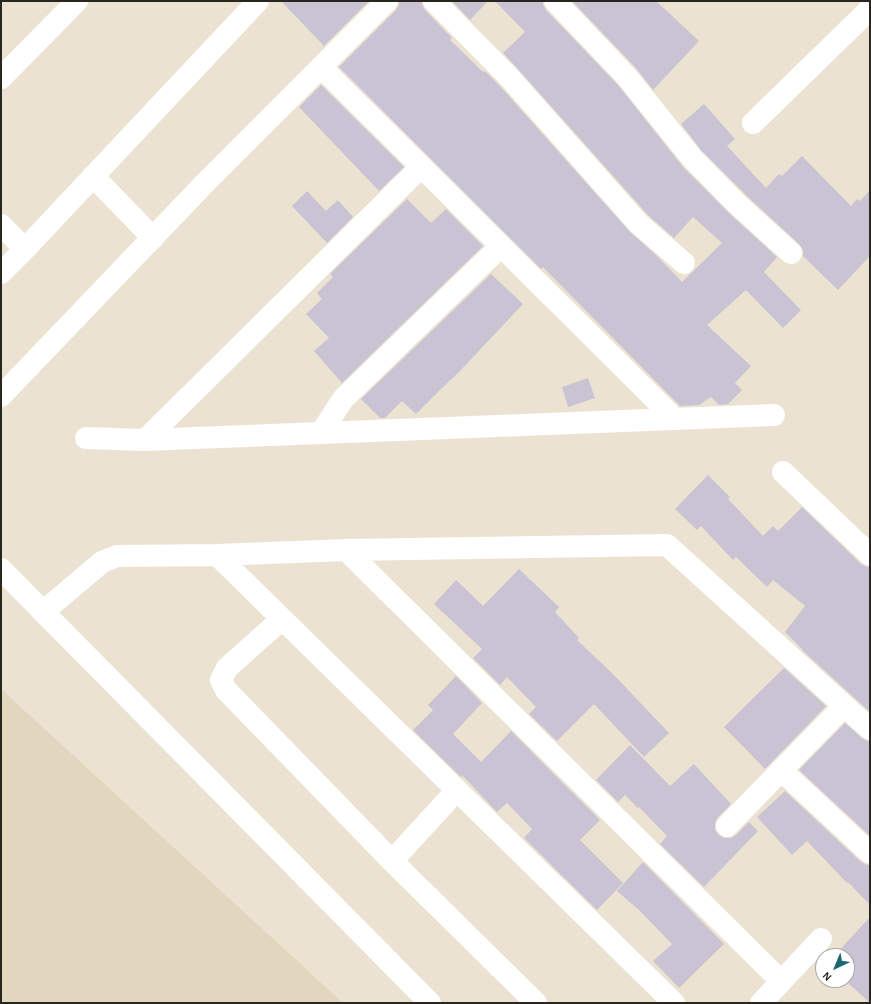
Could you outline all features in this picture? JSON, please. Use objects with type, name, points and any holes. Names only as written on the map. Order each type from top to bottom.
[{"type":"street","points":[[1,78],[77,1]]},
{"type":"street","points":[[1,273],[258,1]]},
{"type":"street","points":[[1,396],[206,183],[387,1]]},
{"type":"street","points":[[434,1],[508,76],[639,224],[684,263]]},
{"type":"street","points":[[555,1],[627,77],[692,158],[737,204],[791,253]]},
{"type":"street","points":[[753,123],[870,9]]},
{"type":"street","points":[[321,68],[675,419]]},
{"type":"street","points":[[145,440],[421,167]]},
{"type":"street","points":[[93,176],[153,238]]},
{"type":"street","points":[[1,225],[25,249]]},
{"type":"street","points":[[321,433],[343,398],[501,246]]},
{"type":"street","points":[[86,438],[145,440],[774,415]]},
{"type":"street","points":[[783,472],[870,555]]},
{"type":"street","points":[[43,612],[102,562],[117,556],[217,555],[346,550],[667,545],[870,729]]},
{"type":"street","points":[[346,550],[781,982]]},
{"type":"street","points":[[217,555],[674,1003]]},
{"type":"street","points":[[1,569],[430,1003]]},
{"type":"street","points":[[282,619],[227,668],[221,680],[226,690],[392,861],[536,1003]]},
{"type":"street","points":[[727,826],[844,706]]},
{"type":"street","points":[[781,770],[870,853]]},
{"type":"street","points":[[392,861],[457,790]]},
{"type":"street","points":[[760,1003],[821,939]]},
{"type":"shaded area","points":[[1,689],[343,1003],[1,1003]]},
{"type":"building","points":[[281,1],[369,1],[324,46]]},
{"type":"building","points":[[399,1],[422,1],[422,5],[425,10],[452,38],[450,40],[483,72],[485,71],[499,85],[630,232],[657,256],[682,282],[722,243],[693,217],[674,238],[648,215],[503,53],[525,32],[495,1],[543,1],[546,10],[618,85],[683,167],[729,213],[777,257],[764,272],[801,310],[783,328],[746,290],[707,325],[751,366],[735,383],[742,390],[728,404],[719,405],[711,397],[699,405],[680,406],[543,267],[541,269],[339,67],[396,10],[399,5]]},
{"type":"building","points":[[452,1],[488,1],[470,20]]},
{"type":"building","points":[[572,1],[656,1],[699,41],[653,90],[636,68]]},
{"type":"building","points":[[321,85],[404,167],[379,191],[299,107]]},
{"type":"building","points":[[704,104],[735,139],[727,146],[766,188],[779,174],[782,176],[802,156],[851,206],[857,199],[860,201],[870,190],[870,256],[838,290],[803,256],[803,250],[799,244],[746,195],[701,150],[681,124]]},
{"type":"building","points":[[307,191],[326,211],[338,200],[353,217],[327,243],[292,206]]},
{"type":"building","points":[[407,199],[431,223],[446,209],[483,246],[342,383],[314,351],[329,338],[306,314],[322,299],[317,293],[333,277],[330,274]]},
{"type":"building","points":[[491,274],[523,304],[459,372],[416,414],[402,401],[385,418],[380,418],[361,399]]},
{"type":"building","points":[[588,378],[595,398],[568,407],[562,387]]},
{"type":"building","points":[[708,475],[730,497],[728,499],[763,536],[773,526],[778,531],[802,507],[861,564],[870,567],[870,712],[802,650],[785,632],[805,606],[773,580],[767,587],[736,557],[733,560],[701,526],[697,530],[675,509]]},
{"type":"building","points":[[519,569],[559,607],[555,612],[579,638],[577,640],[613,674],[669,733],[644,757],[594,704],[557,741],[529,714],[536,707],[507,677],[500,685],[473,658],[482,649],[434,604],[456,580],[483,606]]},
{"type":"building","points":[[784,668],[826,706],[765,769],[724,727]]},
{"type":"building","points":[[456,676],[482,703],[453,734],[481,762],[511,731],[600,820],[580,840],[623,883],[597,910],[524,838],[532,829],[507,803],[497,812],[462,775],[461,777],[413,730],[433,710],[428,705]]},
{"type":"building","points":[[845,723],[862,738],[870,741],[870,836],[799,770]]},
{"type":"building","points":[[630,745],[670,786],[694,764],[731,804],[718,817],[715,823],[715,830],[719,835],[724,838],[731,838],[749,822],[758,831],[704,887],[660,844],[667,836],[639,807],[638,808],[625,795],[618,802],[596,780]]},
{"type":"building","points":[[785,791],[861,862],[870,865],[870,905],[807,841],[792,855],[757,817]]},
{"type":"building","points":[[643,862],[724,944],[679,988],[653,961],[672,944],[639,910],[617,891]]},
{"type":"building","points":[[870,917],[870,1003],[854,988],[855,988],[855,948],[841,948]]}]
